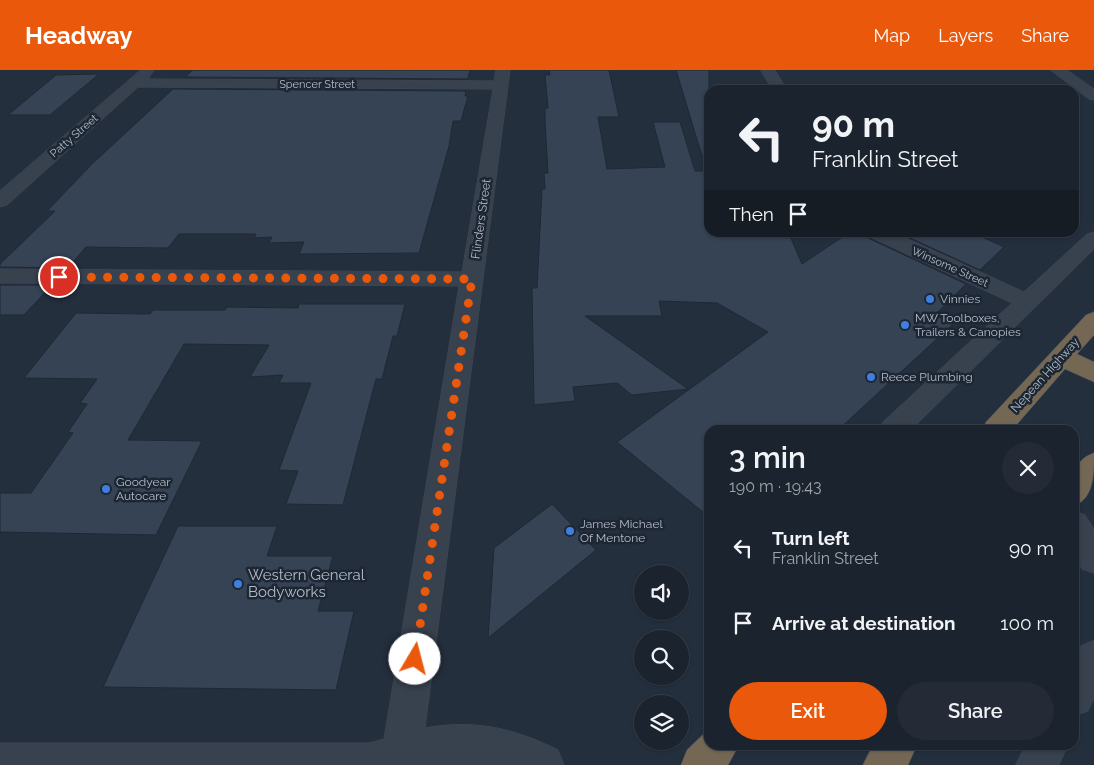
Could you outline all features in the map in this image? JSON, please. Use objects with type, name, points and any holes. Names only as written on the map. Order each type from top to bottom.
[{"type":"highway","name":"Nepean Highway","points":[[1000,425],[1094,320]]},
{"type":"highway","points":[[1061,357],[1094,373]]},
{"type":"highway","points":[[1079,486],[1094,465]]},
{"type":"highway","points":[[702,765],[715,750]]},
{"type":"highway","points":[[884,765],[894,750]]},
{"type":"street","name":"Patty Street","points":[[0,201],[149,70]]},
{"type":"street","points":[[768,70],[777,85]]},
{"type":"street","points":[[1058,70],[1079,85]]},
{"type":"street","name":"Spencer Street","points":[[134,83],[502,78]]},
{"type":"street","name":"Flinders Street","points":[[381,761],[409,697],[502,78]]},
{"type":"street","points":[[1079,85],[1094,96]]},
{"type":"street","name":"Winsome Street","points":[[886,237],[1026,301]]},
{"type":"street","points":[[898,425],[1094,238]]},
{"type":"street","points":[[0,276],[472,279]]},
{"type":"street","points":[[1079,533],[1094,558]]},
{"type":"street","points":[[1079,688],[1094,659]]},
{"type":"street","points":[[0,763],[279,764],[381,761],[449,744],[473,744],[508,748],[543,765]]},
{"type":"street","points":[[1037,765],[1045,750]]},
{"type":"building","points":[[193,70],[470,70],[468,79],[185,77]]},
{"type":"building","points":[[549,70],[609,70],[619,117],[598,117],[607,169],[665,167],[653,122],[680,122],[695,171],[703,171],[704,173],[704,237],[790,237],[802,264],[842,237],[866,237],[966,284],[935,315],[953,324],[843,425],[704,425],[704,513],[617,442],[768,332],[717,303],[659,301],[662,316],[585,316],[688,389],[632,395],[617,383],[573,387],[575,401],[534,405],[532,288],[537,288],[542,189],[545,189],[544,173],[548,173],[545,108],[548,108],[545,75],[550,75]]},
{"type":"building","points":[[676,70],[709,70],[709,85],[704,85],[704,156],[702,156]]},
{"type":"building","points":[[99,74],[50,115],[8,115],[56,75]]},
{"type":"building","points":[[173,89],[466,91],[465,96],[468,96],[461,121],[453,121],[449,146],[419,253],[299,254],[304,242],[269,243],[272,237],[254,238],[256,234],[179,234],[168,248],[86,247],[68,268],[0,267],[0,264],[55,211],[47,211],[92,164]]},
{"type":"building","points":[[908,237],[982,237],[1004,247],[980,270]]},
{"type":"building","points":[[0,285],[52,285],[24,315],[0,315]]},
{"type":"building","points":[[299,304],[405,304],[397,336],[393,336],[382,379],[376,379],[343,505],[286,504],[298,471],[279,470],[311,383],[279,383],[283,375],[250,377],[269,345],[184,344],[128,440],[202,441],[156,535],[0,532],[0,493],[31,493],[73,433],[68,432],[87,404],[80,403],[97,379],[24,378],[76,313],[150,314],[153,310],[225,310],[227,307],[298,308]]},
{"type":"building","points":[[552,504],[596,550],[488,638],[494,548]]},
{"type":"building","name":"Western General Bodyworks","points":[[178,526],[277,526],[267,556],[333,556],[318,611],[354,611],[336,690],[103,687]]},
{"type":"place","name":"Vinnies","points":[[930,299]]},
{"type":"place","name":"MW Toolboxes, Trailers & Canopies","points":[[905,325]]},
{"type":"place","name":"Reece Plumbing","points":[[871,377]]},
{"type":"place","name":"Goodyear Autocare","points":[[106,489]]},
{"type":"place","name":"James Michael Of Mentone","points":[[570,531]]},
{"type":"place","name":"Western General Bodyworks","points":[[238,584]]},
{"type":"route","points":[[59,277],[472,279],[415,659]]}]
